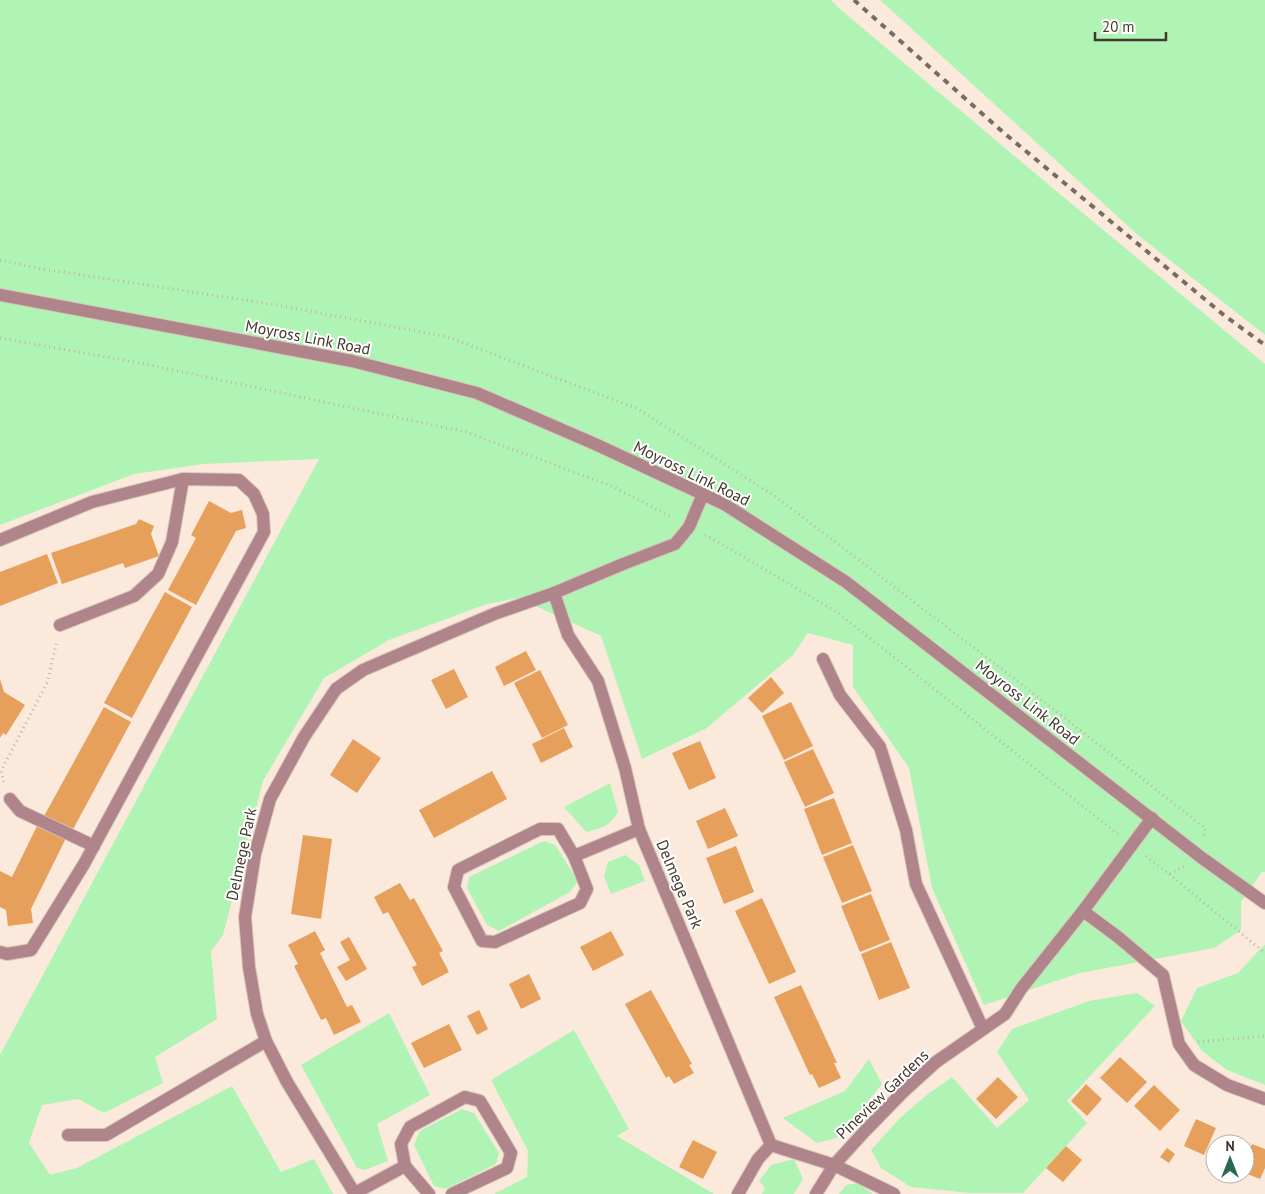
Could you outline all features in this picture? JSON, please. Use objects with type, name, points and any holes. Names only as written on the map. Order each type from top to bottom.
[{"type":"street","name":"Moyross Link Road","points":[[0,295],[352,361],[477,393],[595,444],[724,504],[846,582],[1202,858],[1265,903]]},
{"type":"street","points":[[0,540],[92,502],[183,479],[239,480],[254,494],[263,514],[264,532],[94,846],[31,950],[7,954],[0,952]]},
{"type":"street","points":[[60,625],[134,596],[158,574],[172,542],[183,479]]},
{"type":"street","name":"Delmege Park","points":[[355,1194],[287,1082],[266,1041],[257,1014],[249,967],[245,917],[255,854],[270,799],[304,737],[336,689],[364,670],[494,614],[554,593],[675,544],[688,526],[703,494]]},
{"type":"street","name":"Delmege Park","points":[[554,593],[568,635],[598,681],[625,768],[639,829],[771,1145]]},
{"type":"street","points":[[824,659],[840,695],[880,747],[906,830],[916,884],[983,1029]]},
{"type":"street","points":[[10,799],[20,811],[94,846]]},
{"type":"street","points":[[1152,818],[1083,911],[1118,937],[1163,975],[1179,1044],[1194,1065],[1227,1085],[1265,1099]]},
{"type":"street","points":[[540,829],[558,829],[574,856],[587,889],[580,903],[495,942],[482,941],[454,887],[458,870],[540,829]]},
{"type":"street","points":[[574,856],[639,829]]},
{"type":"street","name":"Pineview Gardens","points":[[816,1194],[834,1165],[903,1092],[936,1062],[1005,1014],[1020,989],[1083,911]]},
{"type":"street","points":[[68,1134],[106,1135],[266,1041]]},
{"type":"street","points":[[429,1194],[405,1166],[401,1144],[410,1127],[464,1097],[480,1101],[511,1153],[507,1168],[452,1194]]},
{"type":"street","points":[[738,1194],[758,1159],[771,1145],[834,1165],[894,1194]]},
{"type":"street","points":[[355,1194],[405,1166]]},
{"type":"path","points":[[10,799],[1,772],[47,683],[60,625]]},
{"type":"path","points":[[1169,874],[1265,953]]},
{"type":"path","points":[[1179,1044],[1265,1036]]},
{"type":"green space","points":[[0,0],[831,0],[1043,180],[1265,364],[1265,872],[1262,872],[1241,902],[1241,930],[1214,948],[1080,973],[984,1005],[932,888],[909,768],[853,687],[853,645],[808,633],[793,655],[707,728],[642,759],[601,636],[518,598],[487,604],[389,640],[324,678],[263,781],[223,935],[211,951],[217,1019],[155,1057],[163,1083],[104,1113],[78,1099],[42,1105],[29,1143],[50,1175],[77,1168],[232,1086],[281,1172],[314,1159],[333,1194],[0,1194],[0,1055],[319,459],[204,464],[134,474],[0,525]]},
{"type":"green space","points":[[880,0],[1265,0],[1265,335],[1139,236]]},
{"type":"green space","points":[[610,783],[618,812],[605,826],[586,832],[564,807]]},
{"type":"green space","points":[[544,841],[555,845],[578,881],[570,892],[499,931],[487,925],[467,888],[469,877]]},
{"type":"green space","points":[[625,855],[639,865],[645,881],[611,894],[604,876],[608,862]]},
{"type":"green space","points":[[1264,945],[1265,1085],[1227,1070],[1202,1051],[1181,1021],[1197,988],[1238,973]]},
{"type":"green space","points":[[1137,993],[1155,1006],[1067,1101],[1087,1123],[1023,1193],[970,1193],[911,1187],[881,1168],[871,1150],[900,1118],[928,1094],[952,1077],[997,1128],[1029,1100],[997,1052],[1012,1029],[1089,1001]]},
{"type":"green space","points":[[389,1013],[430,1095],[377,1124],[388,1161],[365,1170],[357,1168],[301,1065]]},
{"type":"green space","points":[[574,1030],[629,1129],[617,1136],[714,1194],[494,1194],[527,1177],[528,1151],[491,1080]]},
{"type":"green space","points":[[869,1059],[882,1084],[837,1138],[817,1143],[783,1118],[845,1091]]},
{"type":"green space","points":[[462,1109],[474,1113],[499,1153],[496,1164],[446,1189],[434,1186],[414,1145],[420,1131]]},
{"type":"green space","points":[[794,1159],[803,1179],[794,1194],[762,1194],[765,1188],[759,1181],[771,1165]]},
{"type":"green space","points":[[858,1183],[873,1194],[839,1194],[846,1185]]},
{"type":"building","points":[[209,501],[231,513],[242,510],[246,528],[236,531],[196,605],[168,590],[196,538],[191,535]]},
{"type":"building","points":[[139,519],[154,526],[151,534],[159,556],[125,568],[123,563],[62,584],[51,553],[136,524]]},
{"type":"building","points":[[47,554],[58,583],[0,606],[0,572]]},
{"type":"building","points":[[165,592],[192,607],[132,718],[104,703]]},
{"type":"building","points":[[526,651],[536,670],[504,686],[495,667]]},
{"type":"building","points":[[454,669],[468,697],[446,709],[431,680]]},
{"type":"building","points":[[540,670],[568,725],[542,738],[514,683]]},
{"type":"building","points":[[771,677],[784,693],[762,713],[748,698]]},
{"type":"building","points":[[0,679],[4,692],[25,705],[6,735],[3,733],[0,738]]},
{"type":"building","points":[[791,702],[813,746],[784,760],[762,716]]},
{"type":"building","points":[[104,707],[131,722],[71,833],[43,818]]},
{"type":"building","points":[[564,728],[573,747],[541,763],[532,744]]},
{"type":"building","points":[[353,739],[381,758],[357,793],[330,775]]},
{"type":"building","points":[[700,741],[716,778],[689,790],[672,753]]},
{"type":"building","points":[[813,749],[834,793],[805,807],[784,762]]},
{"type":"building","points":[[492,771],[507,799],[434,838],[419,810]]},
{"type":"building","points":[[834,798],[852,843],[822,855],[804,809]]},
{"type":"building","points":[[725,808],[738,836],[708,849],[696,821]]},
{"type":"building","points":[[38,824],[66,838],[31,909],[33,923],[8,926],[6,910],[0,907],[0,871],[12,877]]},
{"type":"building","points":[[303,835],[332,839],[321,919],[291,914]]},
{"type":"building","points":[[853,845],[872,891],[842,903],[823,857]]},
{"type":"building","points":[[736,846],[754,892],[724,904],[706,858]]},
{"type":"building","points":[[400,883],[410,900],[414,898],[443,951],[439,953],[449,972],[422,986],[412,967],[417,965],[388,912],[383,914],[374,897]]},
{"type":"building","points":[[871,894],[890,940],[860,952],[841,906]]},
{"type":"building","points":[[762,898],[796,972],[769,984],[735,911]]},
{"type":"building","points":[[315,931],[325,950],[320,953],[347,1007],[352,1005],[361,1022],[334,1035],[326,1018],[321,1020],[294,966],[298,964],[288,945]]},
{"type":"building","points":[[611,931],[624,955],[593,971],[580,947]]},
{"type":"building","points":[[349,937],[367,969],[346,981],[337,967],[350,960],[340,942]]},
{"type":"building","points":[[891,942],[910,988],[879,1000],[861,954]]},
{"type":"building","points":[[529,974],[541,999],[521,1009],[509,984]]},
{"type":"building","points":[[801,985],[837,1063],[834,1063],[841,1078],[819,1088],[812,1074],[810,1075],[774,997]]},
{"type":"building","points":[[651,990],[692,1064],[689,1065],[694,1073],[674,1084],[669,1076],[666,1078],[625,1004]]},
{"type":"building","points":[[479,1010],[488,1029],[477,1035],[467,1016]]},
{"type":"building","points":[[449,1024],[462,1050],[424,1068],[411,1043]]},
{"type":"building","points":[[1120,1057],[1147,1082],[1127,1103],[1100,1078]]},
{"type":"building","points":[[998,1077],[1018,1097],[996,1119],[976,1099]]},
{"type":"building","points":[[1086,1084],[1102,1099],[1087,1116],[1071,1101]]},
{"type":"building","points":[[1154,1085],[1180,1110],[1160,1131],[1134,1106]]},
{"type":"building","points":[[1196,1119],[1216,1128],[1213,1134],[1205,1134],[1204,1155],[1184,1146]]},
{"type":"building","points":[[693,1140],[717,1152],[703,1179],[679,1167]]},
{"type":"building","points":[[1255,1145],[1265,1149],[1265,1168],[1260,1179],[1255,1177]]},
{"type":"building","points":[[1066,1146],[1082,1160],[1063,1182],[1046,1168]]},
{"type":"building","points":[[1167,1148],[1175,1154],[1169,1163],[1160,1157]]},
{"type":"railway","points":[[854,0],[1004,133],[1225,316],[1265,345]]}]
